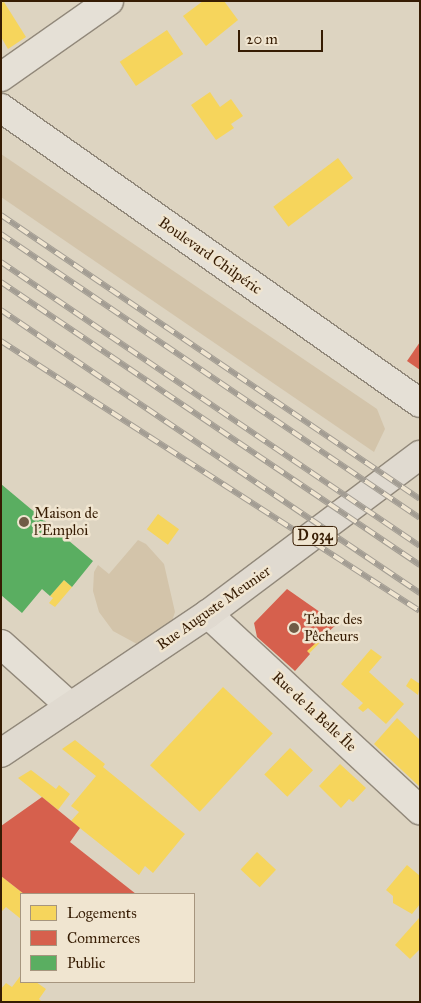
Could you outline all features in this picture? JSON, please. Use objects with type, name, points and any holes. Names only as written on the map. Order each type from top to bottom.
[{"type":"main road","name":"Rue Auguste Meunier","points":[[1,753],[208,614],[420,455]]},
{"type":"street","points":[[1,77],[108,1]]},
{"type":"street","name":"Boulevard Chilpéric","points":[[1,108],[420,403]]},
{"type":"street","name":"Rue de la Belle Île","points":[[208,614],[420,810]]},
{"type":"street","points":[[1,644],[70,706]]},
{"type":"shaded area","points":[[1,154],[377,409],[385,429],[374,452],[1,197]]},
{"type":"shaded area","points":[[138,540],[146,544],[164,564],[175,612],[172,621],[137,644],[113,631],[99,612],[93,591],[94,572],[98,565],[109,574]]},
{"type":"building: Logements","points":[[203,1],[224,1],[238,20],[206,46],[183,16]]},
{"type":"building: Logements","points":[[4,2],[26,37],[8,49],[1,37],[1,3]]},
{"type":"building: Logements","points":[[167,30],[183,54],[136,86],[120,62]]},
{"type":"building: Logements","points":[[210,92],[220,107],[231,99],[243,116],[231,124],[234,128],[216,140],[191,105]]},
{"type":"building: Logements","points":[[338,158],[353,178],[288,227],[273,207]]},
{"type":"building: Logements","points":[[158,514],[179,529],[168,545],[147,529]]},
{"type":"building: Logements","points":[[64,580],[72,587],[55,607],[49,603],[53,598],[50,596]]},
{"type":"building: Logements","points":[[319,638],[322,641],[309,654],[306,651]]},
{"type":"building: Logements","points":[[371,649],[382,657],[369,672],[404,704],[386,724],[368,708],[363,712],[358,708],[363,703],[341,684]]},
{"type":"building: Logements","points":[[411,678],[420,684],[418,695],[406,686]]},
{"type":"building: Logements","points":[[223,687],[273,733],[200,812],[150,765]]},
{"type":"building: Logements","points":[[397,718],[420,740],[420,787],[374,744]]},
{"type":"building: Logements","points":[[75,740],[105,764],[103,767],[185,834],[153,873],[145,866],[139,875],[71,821],[79,812],[71,806],[96,776],[62,749]]},
{"type":"building: Logements","points":[[290,748],[313,770],[287,797],[264,775]]},
{"type":"building: Logements","points":[[340,764],[366,788],[353,802],[349,799],[341,808],[319,786]]},
{"type":"building: Logements","points":[[31,770],[56,789],[59,785],[70,794],[58,810],[18,778]]},
{"type":"building: Logements","points":[[257,852],[276,870],[260,887],[241,870]]},
{"type":"building: Logements","points":[[407,865],[420,876],[420,904],[412,914],[393,903],[393,896],[386,890]]},
{"type":"building: Logements","points":[[1,876],[23,893],[20,893],[20,918],[6,907],[1,912]]},
{"type":"building: Logements","points":[[420,917],[420,949],[410,959],[395,945]]},
{"type":"building: Logements","points":[[20,976],[20,983],[37,983],[46,989],[39,999],[42,1002],[1,1002],[1,989],[6,983],[12,987]]},
{"type":"building: Commerces","points":[[420,342],[420,370],[407,361]]},
{"type":"building: Commerces","name":"Tabac des Pêcheurs","points":[[287,589],[337,624],[307,651],[310,654],[295,671],[257,637],[254,623]]},
{"type":"building: Commerces","points":[[42,797],[80,828],[70,842],[135,893],[23,893],[1,876],[1,826]]},
{"type":"building: Public","name":"Maison de l'Emploi","points":[[1,484],[93,561],[72,587],[64,580],[50,596],[42,589],[22,613],[1,595]]},
{"type":"railway","points":[[1,215],[420,499]]},
{"type":"railway","points":[[1,234],[420,518]]},
{"type":"railway","points":[[1,262],[420,546]]},
{"type":"railway","points":[[1,282],[420,565]]},
{"type":"railway","points":[[1,310],[420,593]]},
{"type":"railway","points":[[1,341],[420,611]]},
{"type":"place","name":"Maison de l'Emploi","points":[[24,522]]},
{"type":"place","name":"Tabac des Pêcheurs","points":[[294,628]]}]
